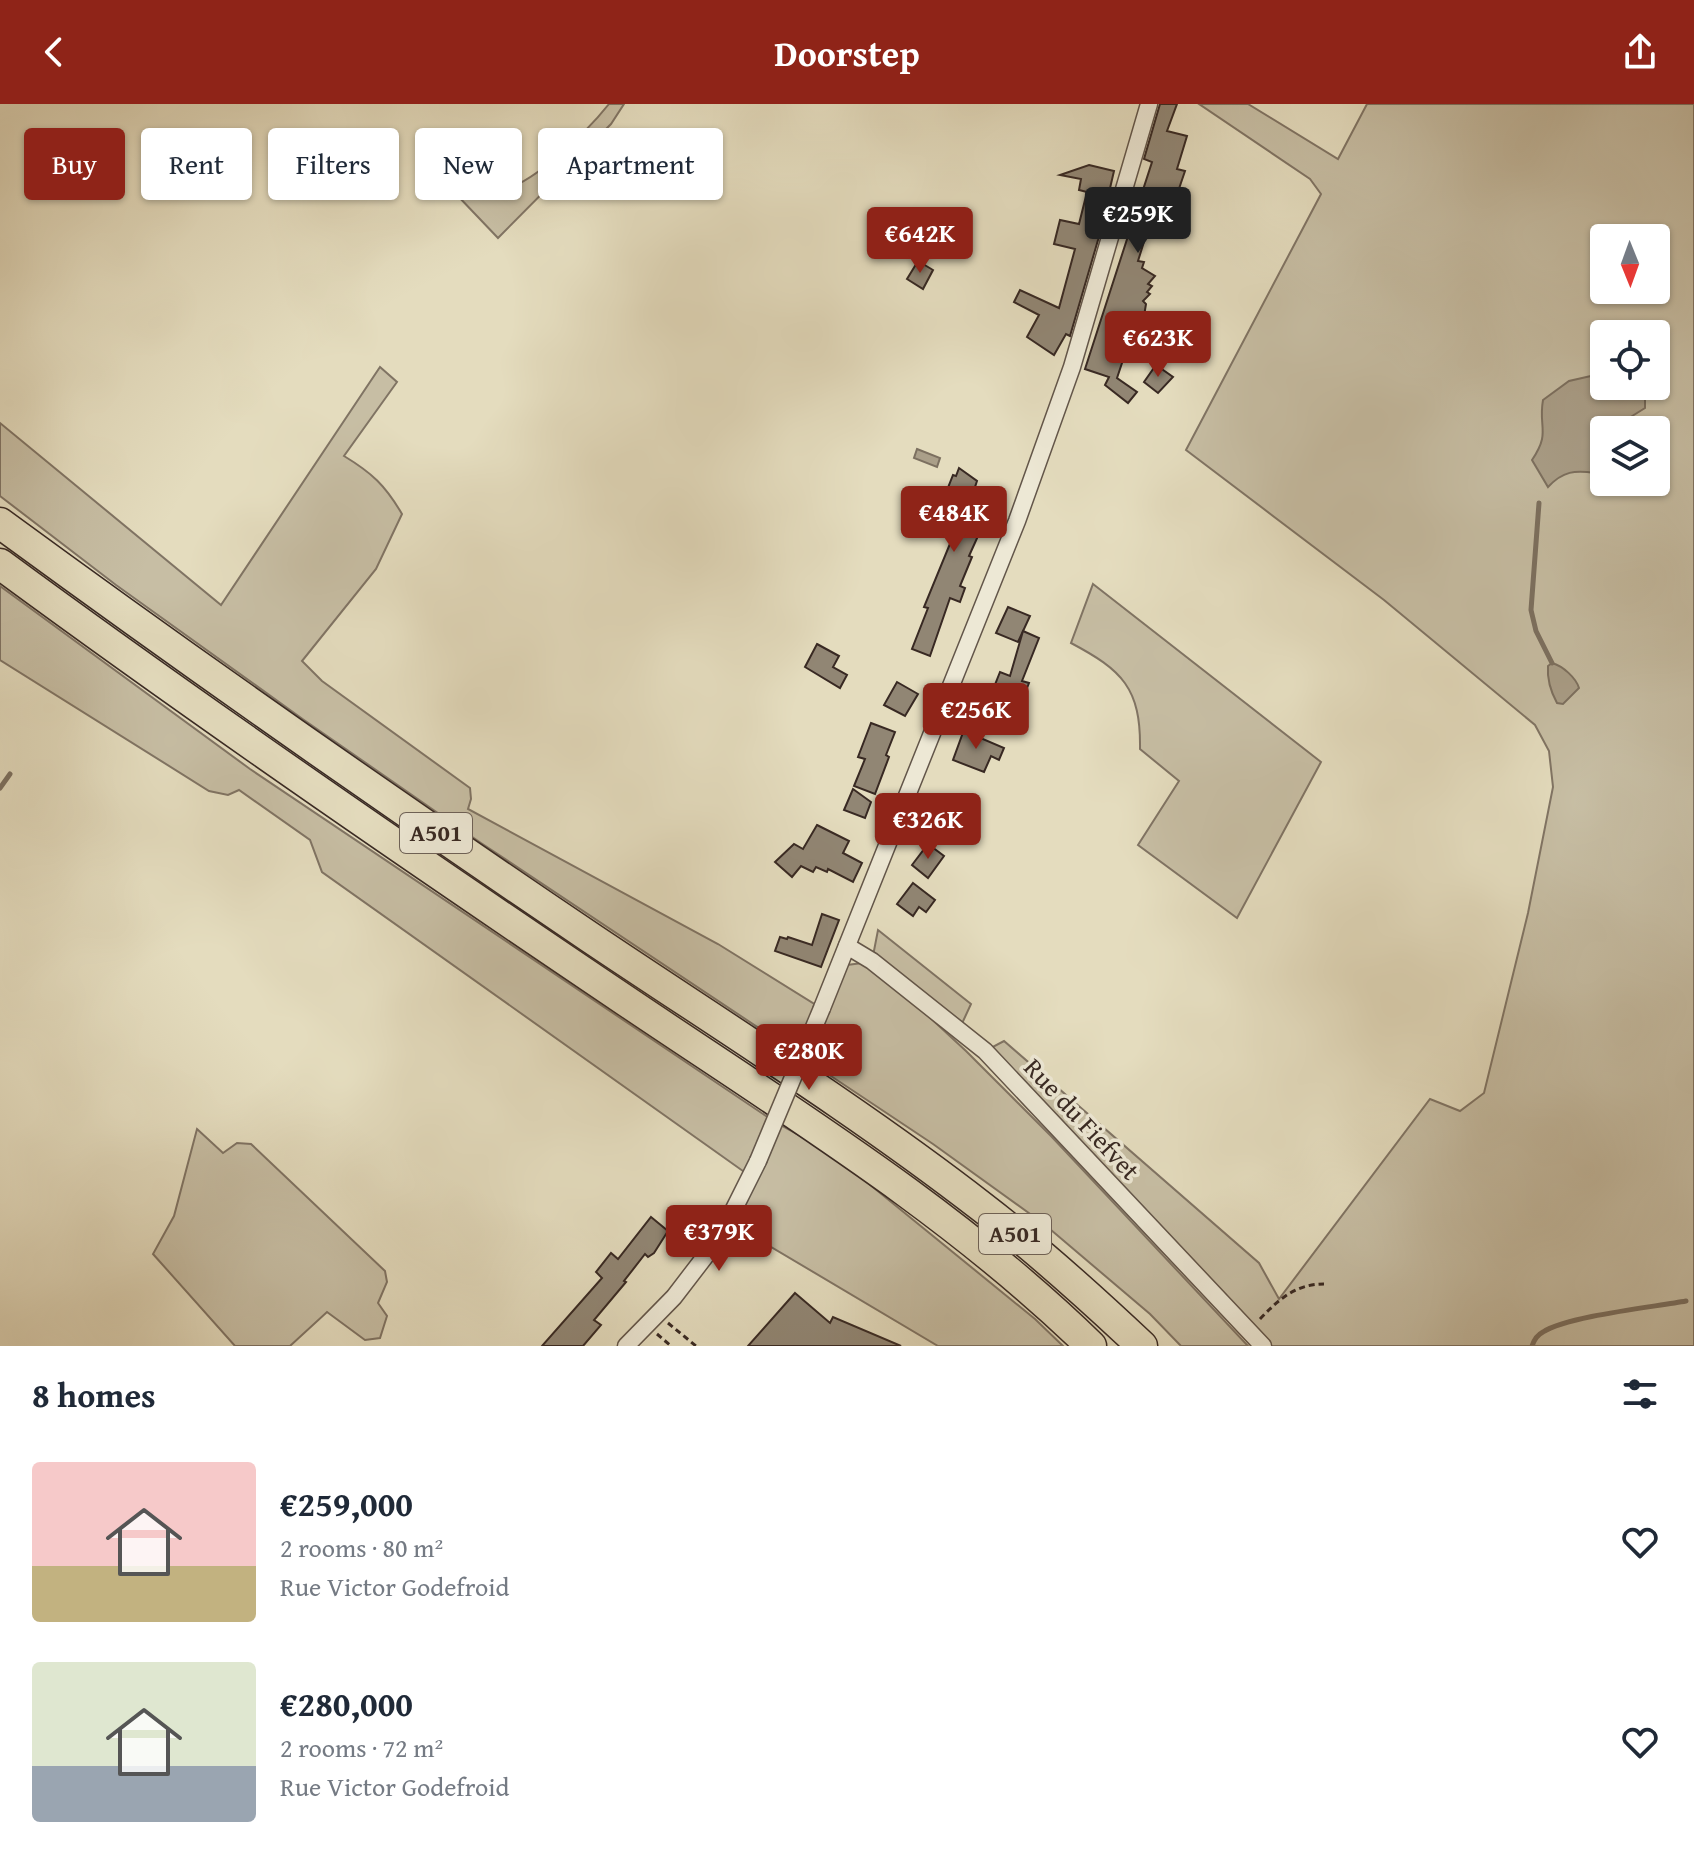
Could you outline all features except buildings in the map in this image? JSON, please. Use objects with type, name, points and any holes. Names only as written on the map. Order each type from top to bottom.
[{"type":"highway","name":"A501","points":[[0,523],[394,805],[893,1141],[982,1206],[1076,1284],[1142,1346]]},
{"type":"highway","name":"A501","points":[[0,564],[254,748],[848,1151],[957,1229],[1053,1309],[1091,1346]]},
{"type":"street","points":[[626,1346],[660,1312],[720,1237],[758,1161],[1017,521],[1072,367],[1149,104]]},
{"type":"street","name":"Rue du Fiefvet","points":[[847,946],[872,961],[985,1051],[1263,1346]]},
{"type":"path","points":[[1248,1331],[1279,1299],[1309,1284],[1324,1284]]},
{"type":"path","points":[[660,1312],[666,1321],[696,1346]]},
{"type":"shaded area","points":[[609,104],[624,104],[607,128],[588,128]]},
{"type":"shaded area","points":[[1199,104],[1248,104],[1338,159],[1367,104],[1694,104],[1694,1346],[1263,1346],[985,1051],[1004,1041],[1259,1263],[1279,1299],[1430,1099],[1460,1111],[1484,1093],[1528,913],[1553,787],[1549,751],[1535,725],[1384,600],[1186,450],[1321,194],[1310,179]]},
{"type":"shaded area","points":[[538,171],[538,198],[498,238],[462,200],[522,200],[524,181]]},
{"type":"shaded area","points":[[380,367],[397,382],[344,456],[377,480],[402,514],[376,569],[302,661],[322,681],[470,788],[468,809],[718,944],[821,1008],[847,965],[870,962],[1051,1136],[1248,1346],[1181,1346],[1150,1314],[1044,1224],[933,1144],[481,843],[116,585],[0,496],[0,423],[221,605]]},
{"type":"shaded area","points":[[1590,376],[1590,400],[1645,400],[1645,408],[1632,416],[1590,416],[1590,473],[1570,473],[1548,487],[1532,460],[1543,436],[1543,400],[1569,381]]},
{"type":"shaded area","points":[[917,449],[940,458],[937,467],[914,458]]},
{"type":"shaded area","points":[[1093,584],[1321,762],[1237,918],[1138,845],[1179,781],[1140,749],[1137,710],[1125,683],[1103,662],[1071,643]]},
{"type":"shaded area","points":[[0,586],[250,769],[775,1122],[831,1153],[1035,1319],[1063,1346],[938,1346],[729,1222],[750,1176],[322,872],[310,840],[239,790],[228,795],[209,791],[0,660]]},
{"type":"shaded area","points":[[1552,663],[1568,673],[1579,688],[1563,704],[1557,703],[1550,685],[1548,666]]},
{"type":"shaded area","points":[[878,930],[971,1004],[959,1030],[872,961]]},
{"type":"shaded area","points":[[197,1129],[223,1153],[237,1143],[251,1144],[385,1271],[387,1282],[378,1303],[387,1316],[380,1338],[365,1340],[327,1312],[290,1346],[235,1346],[153,1254],[174,1216]]},
{"type":"waterway","points":[[1539,503],[1531,610],[1536,631],[1552,663]]},
{"type":"waterway","points":[[0,788],[10,774]]},
{"type":"waterway","points":[[1532,1346],[1541,1333],[1571,1321],[1686,1301]]}]
